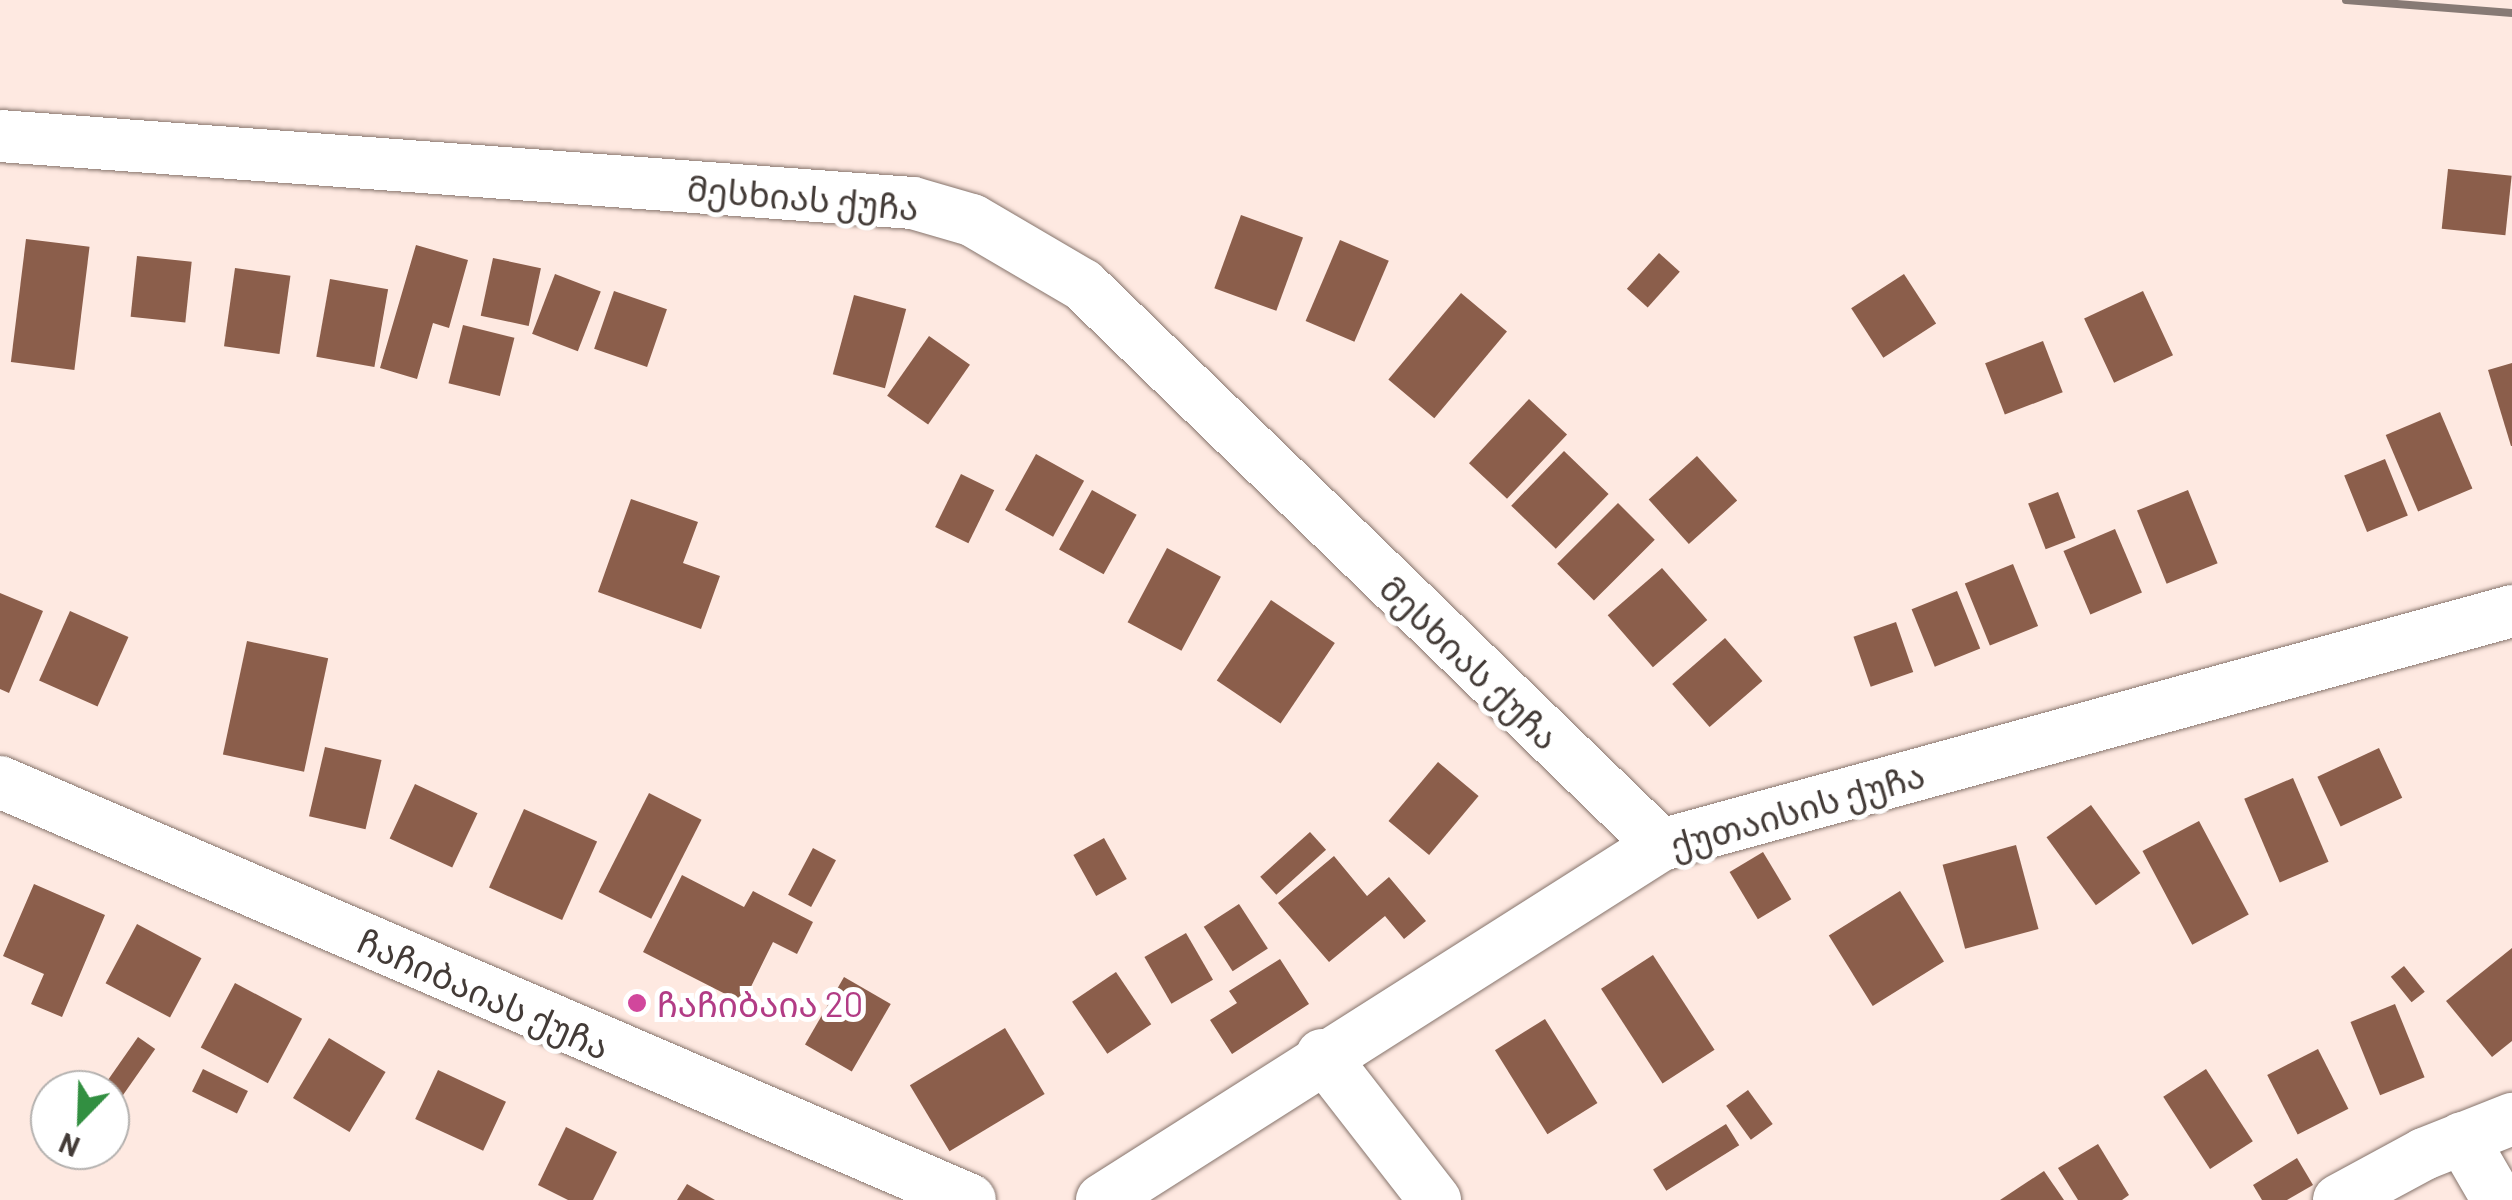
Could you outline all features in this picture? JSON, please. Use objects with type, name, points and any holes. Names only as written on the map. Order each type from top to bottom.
[{"type":"street","name":"მესხიას ქუჩა","points":[[0,136],[913,203],[972,220],[1084,285],[1661,846]]},
{"type":"street","name":"ქუთაისის ქუჩა","points":[[1102,1200],[1322,1055],[1661,846],[2512,611]]},
{"type":"street","name":"ჩაჩიბაიას ქუჩა","points":[[0,782],[970,1200]]},
{"type":"street","points":[[1322,1055],[1435,1200]]},
{"type":"street","points":[[2339,1200],[2462,1138],[2512,1118]]},
{"type":"street","points":[[2462,1138],[2498,1200]]},
{"type":"building","points":[[2448,169],[2512,176],[2505,235],[2442,229]]},
{"type":"building","points":[[1241,215],[1303,238],[1276,311],[1214,288]]},
{"type":"building","points":[[26,239],[90,247],[74,370],[11,362]]},
{"type":"building","points":[[1340,240],[1389,261],[1354,342],[1306,321]]},
{"type":"building","points":[[416,245],[468,260],[449,328],[433,323],[417,379],[380,368]]},
{"type":"building","points":[[1659,253],[1680,272],[1648,307],[1627,289]]},
{"type":"building","points":[[137,256],[192,262],[185,322],[131,317]]},
{"type":"building","points":[[493,258],[541,268],[529,326],[481,316]]},
{"type":"building","points":[[235,268],[290,276],[279,354],[224,346]]},
{"type":"building","points":[[555,274],[601,292],[578,351],[532,334]]},
{"type":"building","points":[[1904,274],[1936,323],[1883,358],[1851,308]]},
{"type":"building","points":[[330,279],[388,289],[374,367],[316,357]]},
{"type":"building","points":[[614,291],[667,309],[647,367],[594,349]]},
{"type":"building","points":[[2143,291],[2173,355],[2114,383],[2084,318]]},
{"type":"building","points":[[1461,293],[1507,332],[1434,418],[1388,380]]},
{"type":"building","points":[[854,295],[906,309],[885,388],[833,374]]},
{"type":"building","points":[[463,325],[514,338],[500,396],[448,383]]},
{"type":"building","points":[[929,336],[970,365],[928,424],[887,396]]},
{"type":"building","points":[[2043,341],[2063,392],[2005,415],[1985,363]]},
{"type":"building","points":[[2512,363],[2512,446],[2511,446],[2488,370]]},
{"type":"building","points":[[1529,399],[1567,434],[1507,499],[1469,463]]},
{"type":"building","points":[[2440,412],[2472,488],[2418,511],[2386,435]]},
{"type":"building","points":[[1564,451],[1609,494],[1556,549],[1511,506]]},
{"type":"building","points":[[1036,454],[1084,481],[1053,537],[1005,510]]},
{"type":"building","points":[[1697,456],[1737,501],[1689,544],[1649,499]]},
{"type":"building","points":[[2385,459],[2408,516],[2367,532],[2344,475]]},
{"type":"building","points":[[961,474],[994,490],[968,543],[935,527]]},
{"type":"building","points":[[1092,490],[1137,515],[1104,574],[1059,549]]},
{"type":"building","points":[[2188,490],[2218,563],[2167,584],[2137,511]]},
{"type":"building","points":[[2058,492],[2076,538],[2046,549],[2028,503]]},
{"type":"building","points":[[631,499],[698,522],[683,563],[720,576],[701,629],[598,592]]},
{"type":"building","points":[[1618,503],[1655,540],[1594,601],[1557,564]]},
{"type":"building","points":[[2115,529],[2142,593],[2090,614],[2063,551]]},
{"type":"building","points":[[1167,548],[1221,577],[1181,651],[1128,622]]},
{"type":"building","points":[[2013,564],[2038,626],[1990,646],[1965,583]]},
{"type":"building","points":[[1662,568],[1707,620],[1653,667],[1608,615]]},
{"type":"building","points":[[1957,591],[1980,648],[1935,667],[1912,609]]},
{"type":"building","points":[[0,593],[43,611],[9,693],[0,689]]},
{"type":"building","points":[[1271,600],[1335,643],[1281,723],[1217,680]]},
{"type":"building","points":[[70,611],[128,637],[98,706],[39,680]]},
{"type":"building","points":[[1896,622],[1913,672],[1871,687],[1853,637]]},
{"type":"building","points":[[1725,638],[1762,681],[1710,727],[1672,684]]},
{"type":"building","points":[[247,641],[328,658],[304,772],[223,754]]},
{"type":"building","points":[[325,747],[382,760],[366,829],[309,816]]},
{"type":"building","points":[[2379,748],[2402,798],[2341,827],[2317,777]]},
{"type":"building","points":[[1438,762],[1479,796],[1429,855],[1389,821]]},
{"type":"building","points":[[2293,778],[2329,862],[2280,882],[2244,799]]},
{"type":"building","points":[[415,784],[478,813],[452,868],[390,838]]},
{"type":"building","points":[[649,793],[702,820],[651,919],[599,892]]},
{"type":"building","points":[[2091,805],[2140,873],[2096,905],[2047,837]]},
{"type":"building","points":[[524,809],[597,842],[562,920],[489,888]]},
{"type":"building","points":[[2199,821],[2249,915],[2192,945],[2142,851]]},
{"type":"building","points":[[1310,832],[1326,850],[1276,895],[1260,877]]},
{"type":"building","points":[[1104,838],[1127,879],[1096,896],[1073,855]]},
{"type":"building","points":[[2016,845],[2039,929],[1965,949],[1943,865]]},
{"type":"building","points":[[813,848],[836,860],[811,907],[788,895]]},
{"type":"building","points":[[1763,852],[1791,899],[1758,919],[1730,872]]},
{"type":"building","points":[[1334,856],[1367,896],[1389,877],[1426,921],[1404,939],[1385,916],[1329,962],[1278,903]]},
{"type":"building","points":[[682,875],[744,907],[753,891],[813,922],[797,954],[773,942],[743,1003],[643,952]]},
{"type":"building","points":[[34,884],[105,915],[62,1017],[31,1004],[44,974],[3,956]]},
{"type":"building","points":[[1900,891],[1944,961],[1873,1006],[1829,936]]},
{"type":"building","points":[[1239,904],[1268,948],[1233,971],[1204,927]]},
{"type":"building","points":[[137,924],[201,958],[170,1017],[106,983]]},
{"type":"building","points":[[1186,933],[1213,980],[1171,1004],[1144,957]]},
{"type":"building","points":[[2512,948],[2512,1041],[2492,1057],[2446,1001]]},
{"type":"building","points":[[1653,955],[1715,1050],[1663,1084],[1601,989]]},
{"type":"building","points":[[1280,959],[1309,1004],[1232,1054],[1210,1020],[1237,1003],[1229,991]]},
{"type":"building","points":[[2404,966],[2425,992],[2412,1002],[2391,977]]},
{"type":"building","points":[[1116,972],[1151,1024],[1107,1054],[1072,1002]]},
{"type":"building","points":[[844,977],[891,1004],[852,1072],[805,1045]]},
{"type":"building","points":[[235,983],[302,1019],[268,1083],[201,1047]]},
{"type":"building","points":[[2395,1004],[2425,1077],[2380,1095],[2350,1022]]},
{"type":"building","points":[[1545,1019],[1597,1103],[1547,1134],[1495,1050]]},
{"type":"building","points":[[1005,1028],[1045,1094],[950,1151],[910,1085]]},
{"type":"building","points":[[138,1037],[155,1049],[130,1085],[130,1070],[115,1070]]},
{"type":"building","points":[[329,1038],[386,1072],[350,1132],[293,1098]]},
{"type":"building","points":[[2318,1049],[2348,1109],[2298,1135],[2267,1075]]},
{"type":"building","points":[[203,1069],[248,1091],[237,1113],[192,1091]]},
{"type":"building","points":[[2206,1069],[2253,1141],[2210,1169],[2163,1097]]},
{"type":"building","points":[[438,1070],[506,1102],[483,1151],[415,1119]]},
{"type":"building","points":[[1748,1090],[1773,1124],[1751,1140],[1726,1106]]},
{"type":"building","points":[[1726,1124],[1739,1145],[1666,1191],[1653,1170]]},
{"type":"building","points":[[566,1127],[617,1152],[593,1200],[568,1200],[538,1185]]},
{"type":"building","points":[[2098,1144],[2129,1195],[2122,1200],[2078,1200],[2058,1168]]},
{"type":"building","points":[[2297,1158],[2313,1185],[2287,1200],[2262,1200],[2253,1185]]},
{"type":"building","points":[[2044,1171],[2064,1200],[2000,1200]]},
{"type":"building","points":[[687,1184],[715,1200],[677,1200]]},
{"type":"railway","points":[[2346,0],[2512,13]]},
{"type":"place","name":"ჩაჩიბაია 20","points":[[637,1003]]}]
